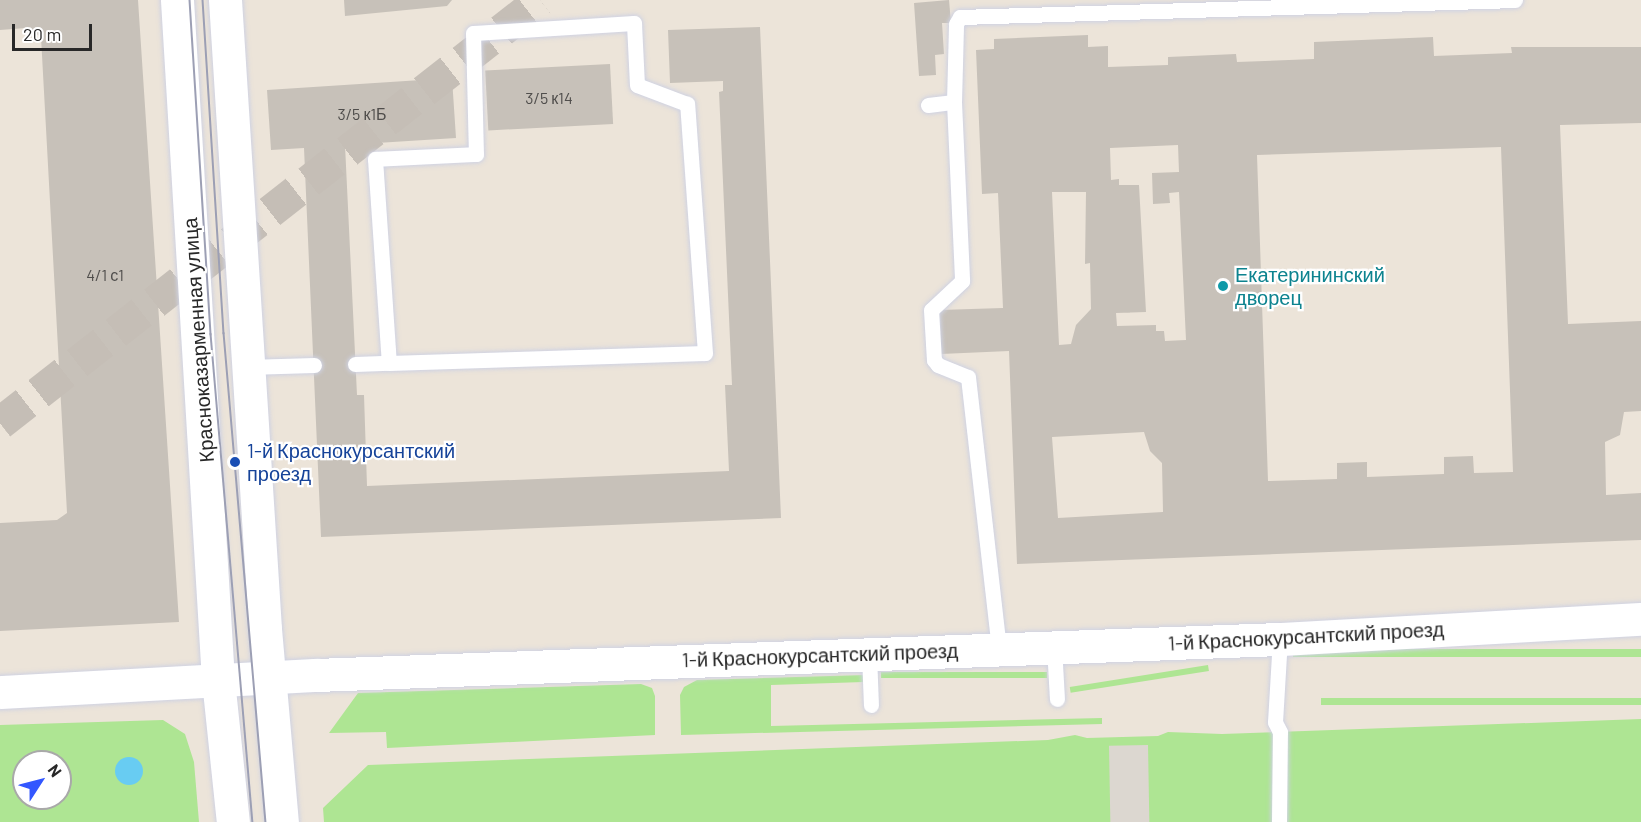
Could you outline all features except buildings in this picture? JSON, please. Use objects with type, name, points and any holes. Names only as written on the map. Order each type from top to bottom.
[{"type":"street","name":"Красноказарменная улица","points":[[177,0],[218,680],[233,822]]},
{"type":"street","points":[[225,0],[247,367],[282,822]]},
{"type":"street","name":"1-й Краснокурсантский проезд","points":[[0,692],[218,680],[1280,639],[1641,620]]},
{"type":"lane","points":[[999,649],[968,377],[935,363],[930,319],[932,310],[962,281],[954,102],[956,24],[960,17],[1515,0]]},
{"type":"lane","points":[[355,364],[389,363],[705,353],[687,104],[638,84],[634,23],[474,33],[476,154],[375,159],[389,363]]},
{"type":"lane","points":[[928,105],[954,102]]},
{"type":"lane","points":[[247,367],[314,365]]},
{"type":"lane","points":[[1280,639],[1275,722],[1280,732],[1280,822]]},
{"type":"lane","points":[[1054,646],[1057,699]]},
{"type":"lane","points":[[868,654],[871,705]]},
{"type":"green space","points":[[1293,649],[1641,649],[1641,657],[1293,657]]},
{"type":"green space","points":[[1208,665],[1209,671],[1071,693],[1070,687]]},
{"type":"green space","points":[[881,672],[1047,672],[1047,678],[881,678]]},
{"type":"green space","points":[[864,675],[864,682],[771,685],[771,726],[1102,718],[1102,724],[681,735],[680,695],[684,687],[697,680]]},
{"type":"green space","points":[[641,684],[652,688],[655,696],[655,735],[387,748],[386,732],[329,733],[358,693]]},
{"type":"green space","points":[[1321,698],[1641,698],[1641,705],[1321,705]]},
{"type":"green space","points":[[1641,719],[1641,822],[324,822],[323,808],[368,765],[1048,740],[1075,735],[1087,738],[1158,736],[1168,732],[1222,734]]},
{"type":"green space","points":[[163,720],[185,734],[194,762],[199,822],[0,822],[0,725]]},
{"type":"shaded area","points":[[1148,745],[1149,822],[1110,822],[1109,746]]},
{"type":"water","points":[[129,757],[139,761],[143,771],[139,781],[129,785],[119,781],[115,771],[119,761]]},
{"type":"tunnel","points":[[0,423],[540,0]]},
{"type":"tram line","points":[[190,0],[211,334],[253,822]]},
{"type":"tram line","points":[[203,0],[224,333],[266,822]]},
{"type":"place","name":"Екатерининский дворец","points":[[1223,286]]},
{"type":"place","name":"1-й Краснокурсантский проезд","points":[[235,462]]}]
